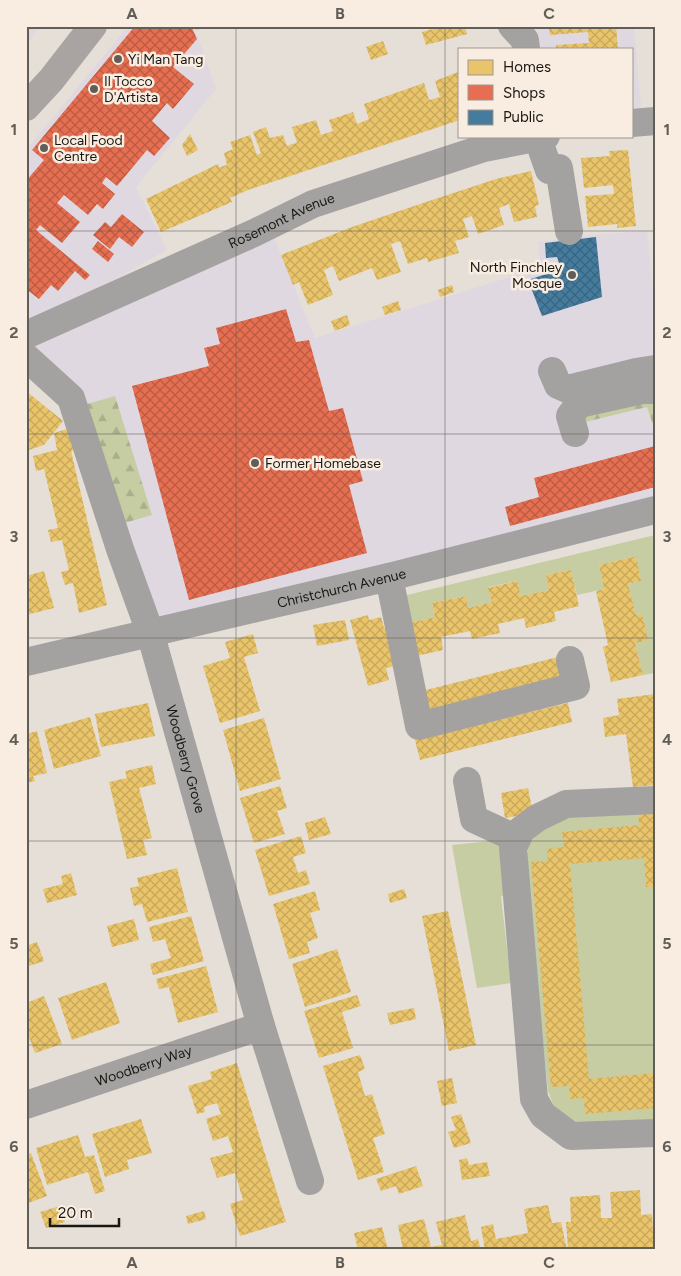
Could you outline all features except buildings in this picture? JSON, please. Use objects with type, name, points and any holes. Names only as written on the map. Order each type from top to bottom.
[{"type":"main road","points":[[26,107],[51,80],[93,26]]},
{"type":"street","points":[[512,26],[525,40],[526,48]]},
{"type":"street","points":[[634,123],[655,121]]},
{"type":"street","name":"Rosemont Avenue","points":[[26,334],[254,233],[313,204],[484,148],[535,138]]},
{"type":"street","points":[[540,138],[549,170],[559,168],[569,231]]},
{"type":"street","name":"Woodberry Grove","points":[[26,357],[70,398],[120,549],[150,632],[261,1026],[310,1181]]},
{"type":"street","points":[[552,371],[558,385],[567,389],[655,369]]},
{"type":"street","points":[[575,433],[570,416],[579,404],[642,390],[655,390]]},
{"type":"street","name":"Christchurch Avenue","points":[[26,662],[389,577],[655,510]]},
{"type":"street","points":[[389,577],[419,726],[576,686],[570,660]]},
{"type":"street","points":[[468,781],[474,819],[517,838]]},
{"type":"street","points":[[655,800],[566,804],[537,818],[521,830],[513,848],[534,1099],[543,1116],[572,1136],[655,1133]]},
{"type":"street","name":"Woodberry Way","points":[[26,1105],[261,1026]]},
{"type":"shaded area","points":[[26,26],[40,26],[26,46]]},
{"type":"shaded area","points":[[128,26],[194,26],[216,89],[136,187],[167,250],[27,329],[26,150]]},
{"type":"shaded area","points":[[510,26],[634,26],[643,130],[634,128],[634,48],[526,48]]},
{"type":"shaded area","points":[[647,231],[655,308],[655,503],[150,632],[69,396],[26,337],[273,235],[315,338],[516,275],[540,259],[538,242]]},
{"type":"green space","points":[[115,396],[152,515],[121,524],[84,405]]},
{"type":"green space","points":[[655,398],[655,431],[647,407],[581,423],[590,402]]},
{"type":"green space","points":[[655,535],[655,673],[643,675],[635,643],[642,614],[636,615],[628,584],[641,581],[635,556],[599,565],[604,589],[577,595],[571,570],[546,575],[549,590],[521,596],[517,581],[489,587],[492,602],[468,608],[465,596],[432,603],[435,617],[405,624],[399,597]]},
{"type":"green space","points":[[655,808],[655,1123],[595,1128],[569,1119],[555,1109],[548,1091],[525,863],[530,841],[550,823],[574,813]]},
{"type":"green space","points":[[501,840],[511,887],[501,897],[511,983],[477,988],[452,845]]},
{"type":"place","name":"Yi Man Tang","points":[[118,59]]},
{"type":"place","name":"Il Tocco D'Artista","points":[[94,89]]},
{"type":"place","name":"Local Food Centre","points":[[44,148]]},
{"type":"place","name":"North Finchley Mosque","points":[[572,275]]},
{"type":"place","name":"Former Homebase","points":[[255,463]]}]
